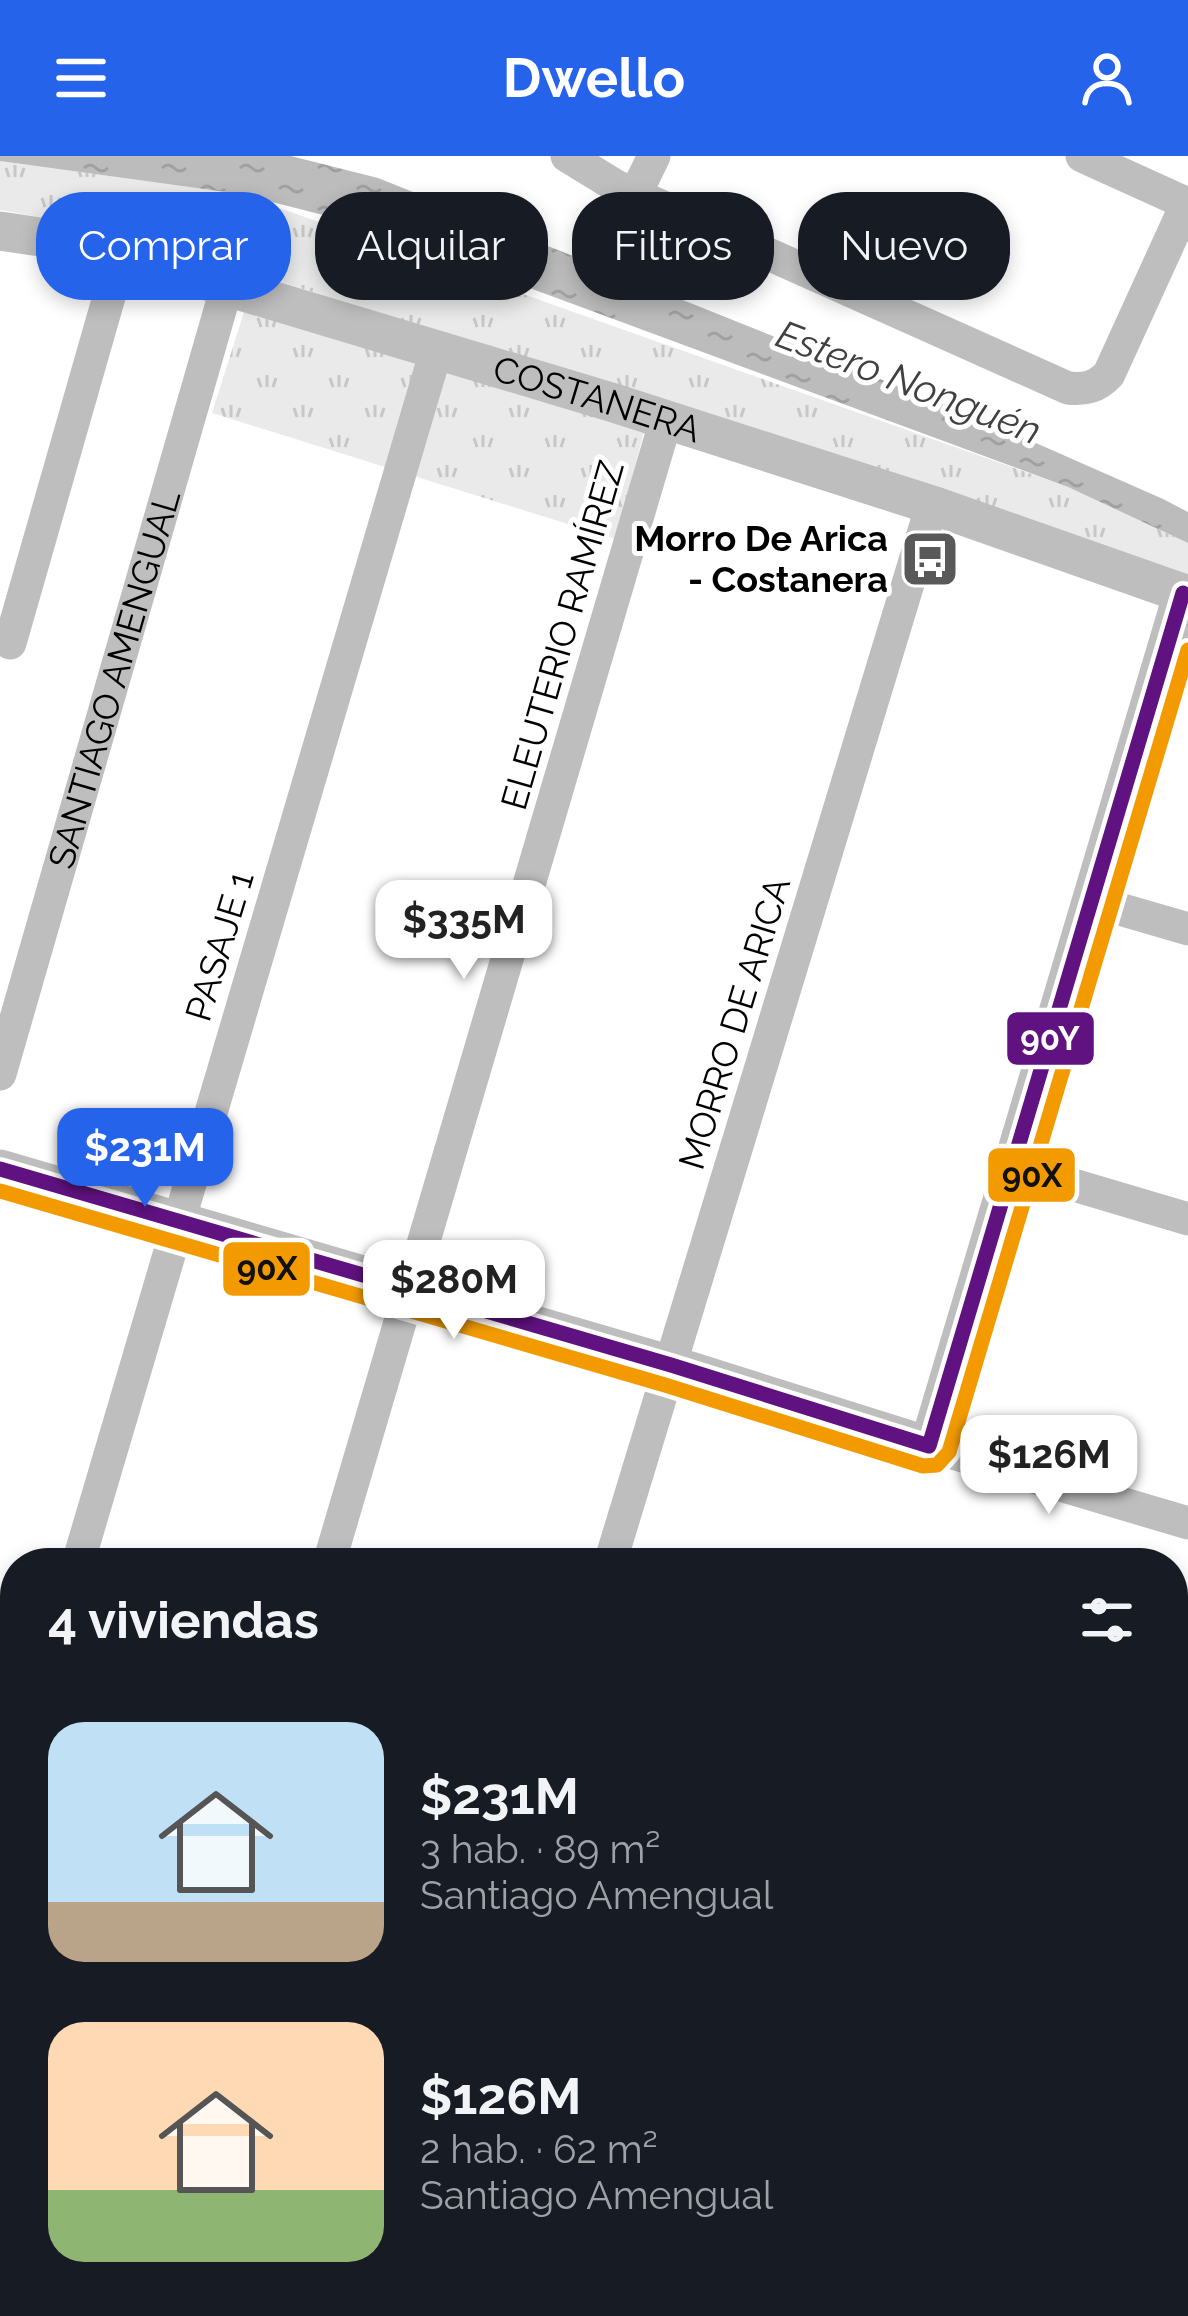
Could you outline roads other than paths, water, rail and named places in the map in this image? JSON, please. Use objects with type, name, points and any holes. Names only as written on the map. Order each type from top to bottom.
[{"type":"street","points":[[567,156],[630,192]]},
{"type":"street","points":[[636,192],[654,156]]},
{"type":"street","points":[[774,257],[1068,388],[1081,389],[1102,382],[1109,374],[1188,203],[1082,156]]},
{"type":"street","name":"COSTANERA","points":[[0,231],[36,236]]},
{"type":"street","points":[[10,643],[108,300]]},
{"type":"street","name":"SANTIAGO AMENGUAL","points":[[0,1074],[223,300]]},
{"type":"street","name":"COSTANERA","points":[[273,300],[932,505],[1186,594]]},
{"type":"street","name":"PASAJE 1","points":[[82,1548],[436,350]]},
{"type":"street","name":"ELEUTERIO RAMÍREZ","points":[[333,1548],[666,420]]},
{"type":"street","name":"MORRO DE ARICA","points":[[615,1548],[932,505]]},
{"type":"street","points":[[929,1446],[1092,901],[1175,665],[1186,594]]},
{"type":"street","points":[[1092,901],[1188,929]]},
{"type":"street","points":[[1013,1167],[1188,1219]]},
{"type":"street","points":[[0,1169],[671,1365],[1188,1523]]},
{"type":"water","points":[[0,156],[291,156],[413,192],[315,192],[315,213],[291,207],[291,192],[225,192],[0,161]]},
{"type":"water","points":[[548,246],[572,256],[572,300],[683,300],[995,425],[1163,499],[1188,512],[1188,543],[1068,487],[548,295]]},
{"type":"place","name":"Morro De Arica - Costanera","points":[[930,559]]},
{"type":"water label","name":"Estero Nonguén","points":[[909,382]]}]
